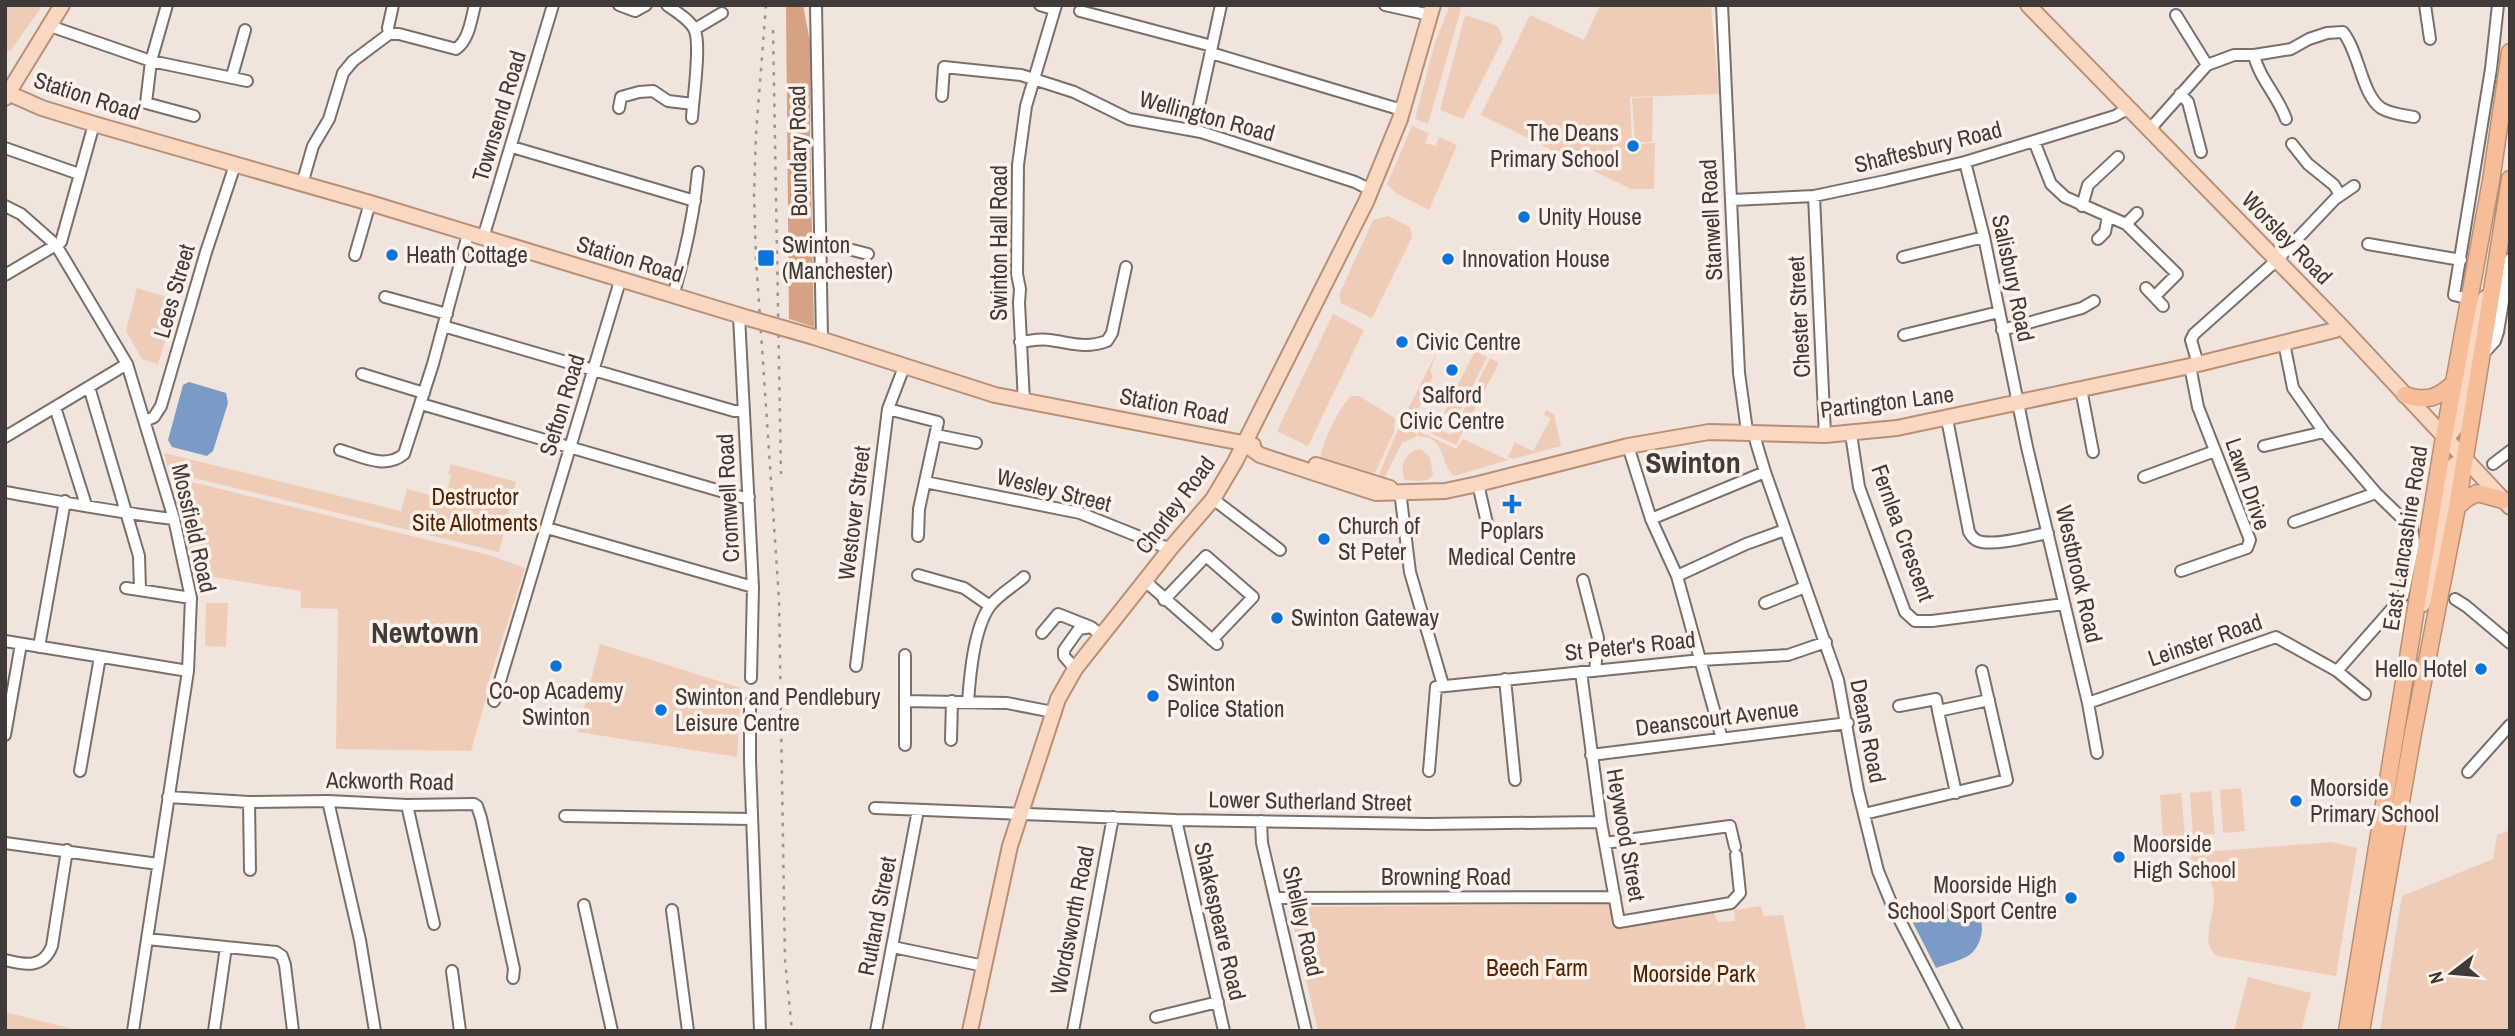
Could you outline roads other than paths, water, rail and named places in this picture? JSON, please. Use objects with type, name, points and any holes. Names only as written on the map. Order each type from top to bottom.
[{"type":"highway","name":"East Lancashire Road","points":[[2347,1031],[2444,437],[2491,181],[2490,129],[2510,52]]},
{"type":"highway","name":"East Lancashire Road","points":[[2361,1031],[2413,733],[2457,507],[2480,357],[2503,263],[2510,179]]},
{"type":"highway","points":[[2405,395],[2419,400],[2430,400],[2445,392],[2454,383]]},
{"type":"highway","points":[[2457,507],[2477,493],[2506,504]]},
{"type":"main road","points":[[6,94],[62,5]]},
{"type":"main road","name":"Worsley Road","points":[[2028,5],[2341,326],[2506,504]]},
{"type":"main road","name":"Chorley Road","points":[[970,1031],[1018,815],[1066,682],[1096,631],[1146,581],[1170,548],[1213,499],[1245,444],[1371,190],[1402,110],[1431,10]]},
{"type":"main road","name":"Station Road","points":[[6,94],[93,124],[370,204],[1024,402],[1089,412],[1245,444]]},
{"type":"main road","points":[[2444,437],[2458,424],[2475,333],[2503,263]]},
{"type":"main road","name":"Partington Lane","points":[[1245,444],[1260,455],[1376,494],[1397,491],[1433,492],[1478,484],[1628,446],[1709,432],[1850,434],[1947,419],[2194,365],[2335,330],[2341,326]]},
{"type":"main road","points":[[2414,629],[2434,566],[2454,465],[2464,459]]},
{"type":"street","points":[[167,5],[151,61],[146,103],[194,116]]},
{"type":"street","points":[[389,34],[393,5]]},
{"type":"street","points":[[302,184],[313,146],[330,119],[343,73],[353,61],[389,34],[399,34],[456,49],[463,44],[475,5]]},
{"type":"street","name":"Townsend Road","points":[[340,450],[379,462],[393,461],[404,454],[447,314],[475,236],[512,147],[553,5]]},
{"type":"street","points":[[619,5],[635,11],[646,5]]},
{"type":"street","points":[[667,5],[695,29],[692,118]]},
{"type":"street","name":"Boundary Road","points":[[816,5],[821,242],[818,338]]},
{"type":"street","points":[[1040,5],[1074,10],[1212,50],[1402,110]]},
{"type":"street","points":[[1198,115],[1221,5]]},
{"type":"street","points":[[1385,5],[1431,10]]},
{"type":"street","name":"Stanwell Road","points":[[1723,5],[1739,373],[1751,432]]},
{"type":"street","points":[[2425,5],[2430,39]]},
{"type":"street","points":[[2470,299],[2454,295],[2474,178],[2490,129],[2498,5]]},
{"type":"street","name":"Swinton Hall Road","points":[[1024,402],[1020,289],[1017,274],[1018,165],[1026,106],[1055,7]]},
{"type":"street","points":[[695,29],[722,13]]},
{"type":"street","points":[[2176,15],[2207,65]]},
{"type":"street","points":[[50,26],[151,61],[247,80]]},
{"type":"street","points":[[232,76],[245,30]]},
{"type":"street","points":[[2150,129],[2207,65],[2235,55],[2291,50],[2309,39],[2327,33],[2343,32],[2351,42],[2369,91],[2379,106],[2390,112],[2414,117]]},
{"type":"street","points":[[2254,55],[2256,64],[2288,115]]},
{"type":"street","name":"Wellington Road","points":[[942,96],[944,67],[1021,75],[1074,92],[1129,118],[1201,132],[1355,182],[1371,190]]},
{"type":"street","points":[[618,98],[653,91],[668,101],[693,104]]},
{"type":"street","points":[[2180,94],[2188,102],[2201,152]]},
{"type":"street","name":"Shaftesbury Road","points":[[1732,200],[1814,196],[1965,162],[2115,116],[2129,108]]},
{"type":"street","points":[[5,275],[61,242],[93,124]]},
{"type":"street","points":[[2034,141],[2051,184],[2065,197],[2126,224],[2177,274],[2155,296]]},
{"type":"street","points":[[2292,144],[2308,164],[2334,185],[2340,195]]},
{"type":"street","points":[[512,147],[695,201]]},
{"type":"street","points":[[5,148],[79,174]]},
{"type":"street","points":[[2082,205],[2088,185],[2118,157]]},
{"type":"street","name":"Salisbury Road","points":[[1965,162],[1984,237],[2018,404]]},
{"type":"street","name":"Lees Street","points":[[145,421],[154,417],[161,406],[206,252],[235,166]]},
{"type":"street","points":[[673,296],[687,248],[698,172]]},
{"type":"street","points":[[2474,178],[2491,181]]},
{"type":"street","points":[[2277,260],[2340,195],[2354,186]]},
{"type":"street","name":"Chester Street","points":[[1814,196],[1825,435]]},
{"type":"street","points":[[355,255],[370,204]]},
{"type":"street","name":"Mossfield Road","points":[[5,206],[21,214],[56,245],[127,364],[174,519],[191,598],[188,671],[134,1031]]},
{"type":"street","points":[[2126,224],[2137,213]]},
{"type":"street","points":[[2098,239],[2105,232],[2108,216]]},
{"type":"street","points":[[1903,257],[1984,237]]},
{"type":"street","points":[[821,242],[868,254]]},
{"type":"street","points":[[2368,244],[2461,260]]},
{"type":"street","name":"Lawn Drive","points":[[2181,571],[2247,548],[2250,540],[2198,405],[2191,340],[2194,334],[2277,260]]},
{"type":"street","points":[[2480,357],[2495,341],[2498,332],[2503,263]]},
{"type":"street","points":[[1020,342],[1050,340],[1089,346],[1107,341],[1112,332],[1126,267]]},
{"type":"street","name":"Sefton Road","points":[[494,701],[621,281]]},
{"type":"street","points":[[2146,288],[2163,306]]},
{"type":"street","points":[[385,296],[447,314]]},
{"type":"street","points":[[2002,330],[2082,308],[2094,302]]},
{"type":"street","points":[[1904,335],[1999,312]]},
{"type":"street","name":"Cromwell Road","points":[[743,317],[744,411],[753,587],[751,678]]},
{"type":"street","points":[[443,326],[734,411],[744,411]]},
{"type":"street","points":[[2284,343],[2293,388],[2324,432],[2376,493],[2413,531],[2414,544],[2407,588],[2399,602],[2337,671]]},
{"type":"street","points":[[5,437],[127,364]]},
{"type":"street","name":"Westover Street","points":[[856,666],[888,409],[904,367]]},
{"type":"street","points":[[362,374],[424,393]]},
{"type":"street","points":[[89,387],[129,514],[139,556],[140,590]]},
{"type":"street","points":[[2081,389],[2094,452]]},
{"type":"street","points":[[421,404],[740,497],[749,497]]},
{"type":"street","name":"Westbrook Road","points":[[2018,404],[2088,703],[2097,753]]},
{"type":"street","points":[[55,407],[86,505]]},
{"type":"street","points":[[888,409],[938,422],[919,509],[918,536]]},
{"type":"street","points":[[1947,419],[1969,531],[1973,538],[1980,542],[1997,541],[2048,533]]},
{"type":"street","name":"Deans Road","points":[[1751,432],[1838,680],[1864,814],[1881,880],[1957,1031]]},
{"type":"street","points":[[2264,446],[2324,432]]},
{"type":"street","name":"Fernlea Crescent","points":[[1850,434],[1859,487],[1905,612],[1915,621],[2064,604]]},
{"type":"street","points":[[936,435],[976,443]]},
{"type":"street","points":[[1628,446],[1651,519],[1677,576],[1722,739]]},
{"type":"street","points":[[2144,477],[2215,451]]},
{"type":"street","points":[[2493,464],[2504,451]]},
{"type":"street","points":[[1651,519],[1765,472]]},
{"type":"street","name":"Wesley Street","points":[[925,482],[1080,513],[1170,548]]},
{"type":"street","points":[[1478,484],[1487,523]]},
{"type":"street","points":[[1397,491],[1410,572],[1439,686],[1429,771]]},
{"type":"street","points":[[5,492],[129,514],[174,519]]},
{"type":"street","points":[[2294,522],[2376,493]]},
{"type":"street","points":[[1213,499],[1280,550]]},
{"type":"street","points":[[39,647],[65,501]]},
{"type":"street","points":[[547,528],[753,587]]},
{"type":"street","points":[[1677,576],[1746,544],[1785,530]]},
{"type":"street","points":[[1146,581],[1164,600],[1215,642],[1253,597],[1206,555],[1164,600]]},
{"type":"street","points":[[918,575],[964,588],[990,606]]},
{"type":"street","points":[[968,702],[971,664],[978,634],[990,606],[1024,577]]},
{"type":"street","points":[[1583,580],[1598,638],[1595,671]]},
{"type":"street","points":[[1765,603],[1805,587]]},
{"type":"street","points":[[126,588],[191,598]]},
{"type":"street","points":[[2455,599],[2510,643]]},
{"type":"street","points":[[1042,633],[1058,614],[1096,631]]},
{"type":"street","points":[[1075,669],[1064,656],[1064,650],[1079,629],[1096,631]]},
{"type":"street","name":"Leinster Road","points":[[2088,703],[2276,637],[2337,671],[2365,694]]},
{"type":"street","points":[[5,641],[188,671]]},
{"type":"street","name":"St Peter's Road","points":[[1439,686],[1701,660],[1788,655],[1826,642]]},
{"type":"street","points":[[5,734],[21,644]]},
{"type":"street","points":[[905,655],[905,745]]},
{"type":"street","points":[[80,771],[100,657]]},
{"type":"street","points":[[1864,814],[2007,780],[1982,671]]},
{"type":"street","name":"Heywood Street","points":[[1581,672],[1601,822],[1619,922],[1731,903],[1740,893],[1736,851],[1730,826],[1605,843]]},
{"type":"street","points":[[1505,679],[1515,780]]},
{"type":"street","points":[[1911,717],[1904,705],[1936,699],[1956,793]]},
{"type":"street","points":[[1938,711],[1989,700]]},
{"type":"street","points":[[906,701],[1007,703],[1053,712]]},
{"type":"street","points":[[951,701],[951,740]]},
{"type":"street","points":[[750,704],[751,819],[760,1031]]},
{"type":"street","name":"Deanscourt Avenue","points":[[1592,759],[1848,723]]},
{"type":"street","points":[[2469,772],[2510,725]]},
{"type":"street","name":"Ackworth Road","points":[[168,797],[249,802],[328,801],[407,805],[467,803],[477,806],[514,968],[513,978]]},
{"type":"street","points":[[328,801],[360,942],[375,1031]]},
{"type":"street","points":[[249,802],[250,870]]},
{"type":"street","points":[[407,805],[434,923]]},
{"type":"street","name":"Lower Sutherland Street","points":[[875,808],[1176,820],[1427,824],[1601,822]]},
{"type":"street","name":"Rutland Street","points":[[876,1031],[918,810]]},
{"type":"street","points":[[565,816],[751,819]]},
{"type":"street","name":"Wordsworth Road","points":[[1073,1031],[1113,817]]},
{"type":"street","name":"Shakespeare Road","points":[[1176,820],[1224,1031]]},
{"type":"street","name":"Shelley Road","points":[[1261,821],[1262,843],[1306,1031]]},
{"type":"street","points":[[5,843],[158,864]]},
{"type":"street","points":[[5,960],[27,965],[36,964],[48,955],[52,946],[67,850]]},
{"type":"street","name":"Browning Road","points":[[1276,898],[1615,897]]},
{"type":"street","points":[[584,905],[612,1031]]},
{"type":"street","points":[[672,910],[688,1031]]},
{"type":"street","points":[[147,939],[266,950],[282,956],[287,974],[293,1031]]},
{"type":"street","points":[[214,1031],[226,947]]},
{"type":"street","points":[[892,947],[984,966]]},
{"type":"street","points":[[452,971],[460,1031]]},
{"type":"street","points":[[1156,1017],[1218,1002]]},
{"type":"water","points":[[189,382],[226,393],[228,403],[213,451],[207,456],[172,447],[168,440],[183,385]]},
{"type":"water","points":[[1942,903],[1970,907],[1976,911],[1982,924],[1982,932],[1977,946],[1968,956],[1936,968],[1907,911]]},
{"type":"railway","points":[[766,5],[754,195],[779,599],[785,960],[792,1031]]},
{"type":"railway","points":[[773,30],[781,474]]},
{"type":"place","name":"The Deans Primary School","points":[[1633,146]]},
{"type":"place","name":"Unity House","points":[[1524,217]]},
{"type":"place","name":"Heath Cottage","points":[[392,255]]},
{"type":"place","name":"Swinton (Manchester)","points":[[766,258]]},
{"type":"place","name":"Innovation House","points":[[1448,259]]},
{"type":"place","name":"Civic Centre","points":[[1402,342]]},
{"type":"place","name":"Salford Civic Centre","points":[[1452,370]]},
{"type":"place","name":"Poplars Medical Centre","points":[[1512,504]]},
{"type":"place","name":"Church of St Peter","points":[[1324,539]]},
{"type":"place","name":"Swinton Gateway","points":[[1277,618]]},
{"type":"place","name":"Co-op Academy Swinton","points":[[556,666]]},
{"type":"place","name":"Hello Hotel","points":[[2481,669]]},
{"type":"place","name":"Swinton Police Station","points":[[1153,696]]},
{"type":"place","name":"Swinton and Pendlebury Leisure Centre","points":[[661,710]]},
{"type":"place","name":"Moorside Primary School","points":[[2296,801]]},
{"type":"place","name":"Moorside High School","points":[[2119,857]]},
{"type":"place","name":"Moorside High School Sport Centre","points":[[2071,898]]},
{"type":"district","name":"Swinton","points":[[1693,463]]},
{"type":"district","name":"Newtown","points":[[425,633]]},
{"type":"park label","name":"Destructor Site Allotments","points":[[475,510]]},
{"type":"park label","name":"Beech Farm","points":[[1537,968]]},
{"type":"park label","name":"Moorside Park","points":[[1694,974]]}]
